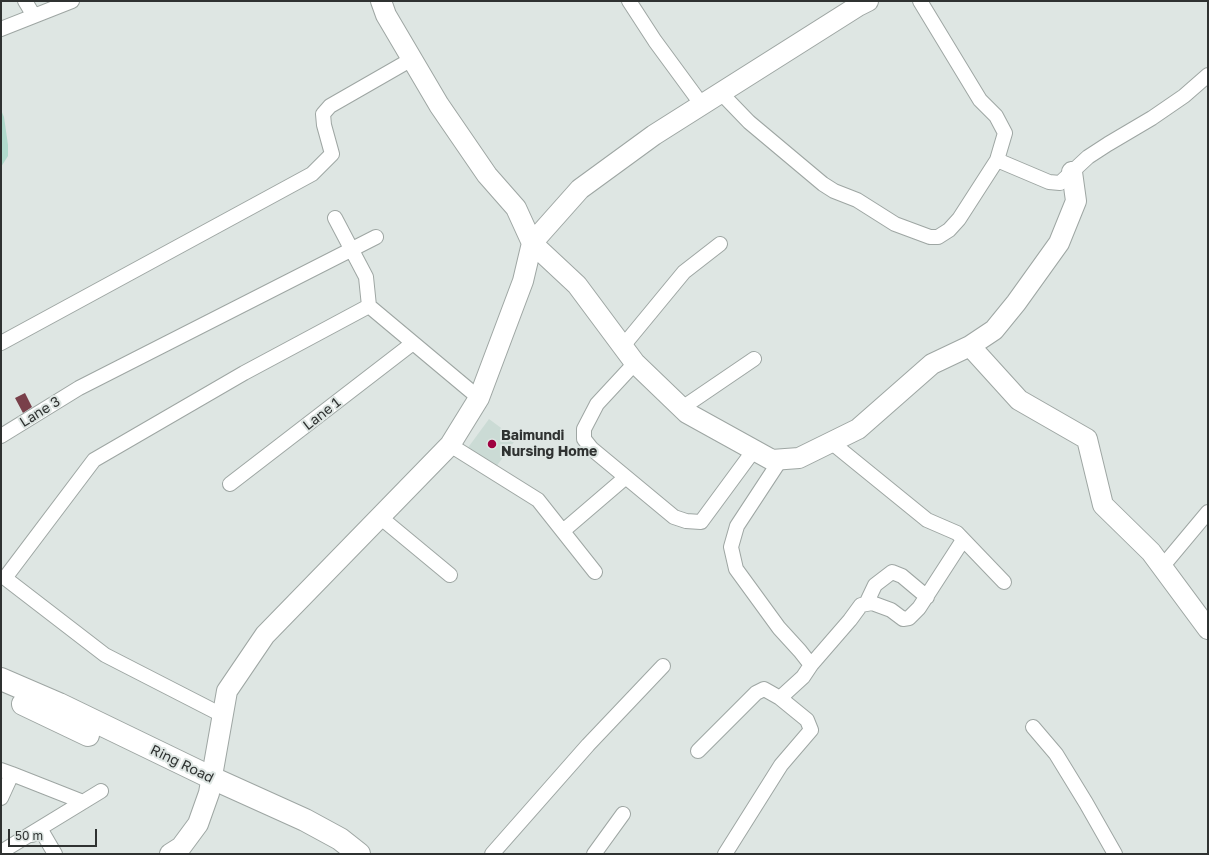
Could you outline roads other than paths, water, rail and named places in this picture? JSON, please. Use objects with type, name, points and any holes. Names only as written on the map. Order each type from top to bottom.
[{"type":"main road","name":"Ring Road","points":[[1,679],[66,707],[210,785],[300,828],[342,854]]},
{"type":"main road","points":[[1,693],[210,785]]},
{"type":"main road","name":"Ring Road","points":[[210,785],[305,820],[340,840],[359,854]]},
{"type":"street","points":[[25,1],[34,16]]},
{"type":"street","points":[[1,29],[72,1]]},
{"type":"street","points":[[381,1],[386,15],[439,105],[486,175],[516,208],[532,244],[577,285],[635,363],[682,408],[772,460],[799,458],[858,429],[932,364],[970,346],[994,330],[1016,303],[1059,244],[1076,201],[1072,172]]},
{"type":"street","points":[[629,1],[655,41],[702,105]]},
{"type":"street","points":[[170,854],[181,847],[198,824],[210,785],[227,691],[265,635],[450,445],[479,398],[523,281],[532,244],[580,190],[654,135],[868,1]]},
{"type":"street","points":[[720,93],[749,122],[823,184],[834,191],[857,200],[895,224],[930,238],[938,237],[949,230],[959,219],[997,160],[1005,133],[996,116],[980,100],[920,1]]},
{"type":"street","points":[[1,343],[312,174],[332,154],[324,125],[323,114],[330,106],[412,59]]},
{"type":"street","points":[[997,160],[1049,182],[1060,183],[1088,157],[1152,118],[1184,96],[1208,75]]},
{"type":"street","points":[[335,218],[366,277],[369,306],[479,398]]},
{"type":"street","name":"Lane 3","points":[[1,436],[78,388],[352,251],[376,237]]},
{"type":"street","points":[[622,346],[684,272],[720,244]]},
{"type":"street","points":[[222,715],[104,655],[3,575],[94,460],[244,373],[369,306]]},
{"type":"street","name":"Lane 1","points":[[230,484],[413,343]]},
{"type":"street","points":[[970,346],[1020,400],[1087,439],[1103,505],[1151,552],[1208,629]]},
{"type":"street","points":[[682,408],[754,359]]},
{"type":"street","points":[[635,363],[597,404],[584,429],[584,439],[592,449],[674,517],[686,521],[701,522],[754,450]]},
{"type":"street","points":[[830,442],[927,520],[957,533],[1004,582]]},
{"type":"street","points":[[450,445],[538,500],[595,572]]},
{"type":"street","points":[[781,459],[737,526],[731,547],[736,569],[779,628],[811,666]]},
{"type":"street","points":[[562,531],[626,477]]},
{"type":"street","points":[[1162,567],[1208,512]]},
{"type":"street","points":[[380,518],[450,575]]},
{"type":"street","points":[[780,698],[803,677],[861,605],[872,603],[891,610],[903,619],[909,618],[927,597],[963,540]]},
{"type":"street","points":[[866,604],[875,585],[892,572],[902,576],[927,597]]},
{"type":"street","points":[[492,854],[588,745],[663,666]]},
{"type":"street","points":[[698,751],[756,693],[764,689],[780,698],[807,720],[811,730],[781,765],[725,854]]},
{"type":"street","points":[[1032,727],[1056,754],[1115,854]]},
{"type":"street","points":[[1,798],[7,772],[83,802]]},
{"type":"street","points":[[1,853],[101,791]]},
{"type":"street","points":[[594,854],[623,814]]},
{"type":"street","points":[[1,853],[41,830],[55,854]]},
{"type":"place","name":"Baimundi Nursing Home","points":[[492,444]]}]
